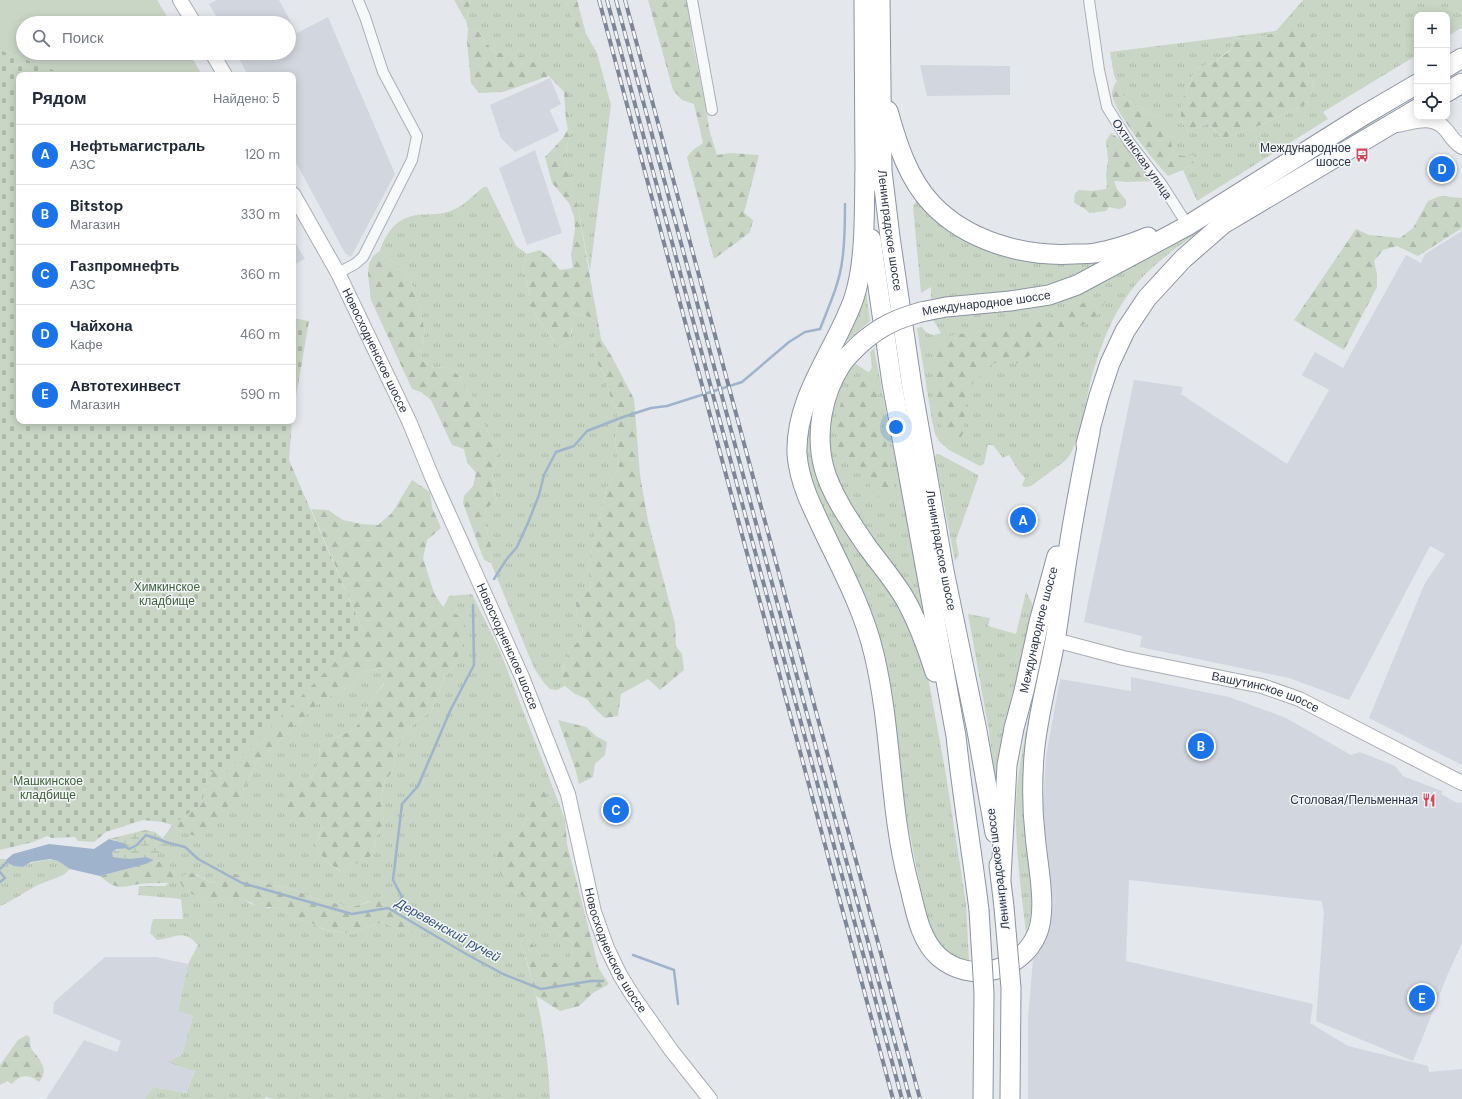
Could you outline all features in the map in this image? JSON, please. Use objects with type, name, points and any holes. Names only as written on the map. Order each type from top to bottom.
[{"type":"highway","name":"Ленинградское шоссе","points":[[864,0],[865,173],[871,242],[892,383],[956,736],[960,773],[972,849],[979,910],[984,993],[983,1099]]},
{"type":"highway","name":"Ленинградское шоссе","points":[[880,0],[882,171],[912,387],[944,571],[977,730],[995,832],[1004,907],[1011,988],[1010,1099]]},
{"type":"highway","points":[[1450,64],[1462,58]]},
{"type":"highway","points":[[1450,90],[1462,83]]},
{"type":"highway","name":"Международное шоссе","points":[[960,773],[940,689],[927,647],[905,599],[838,502],[824,468],[821,445],[821,426],[824,403],[832,381],[841,365],[861,343],[874,332],[892,321],[921,312],[946,307],[1010,301],[1049,295],[1077,284],[1187,226],[1364,115],[1414,86]]},
{"type":"highway","points":[[881,88],[894,134],[905,162],[917,184],[931,203],[947,218],[968,231],[988,240],[1013,249],[1044,254],[1094,253],[1144,239],[1208,212]]},
{"type":"highway","name":"Международное шоссе","points":[[1001,878],[1007,765],[1014,728],[1024,691],[1039,622],[1099,396],[1110,363],[1125,332],[1147,298],[1183,259],[1223,224],[1414,111]]},
{"type":"highway","points":[[865,173],[861,265],[854,297],[841,328],[814,380],[805,403],[799,427],[797,454],[800,476],[807,495],[862,614],[874,654],[881,692],[900,851],[922,932],[929,945],[938,956],[946,962],[964,970],[974,972],[988,971],[1003,968],[1012,963],[1026,951],[1037,935],[1040,925],[1042,906],[1032,790],[1034,752],[1042,702],[1055,640],[1067,554],[1090,432]]},
{"type":"main road","points":[[180,0],[190,16]]},
{"type":"main road","points":[[216,60],[223,72]]},
{"type":"main road","points":[[1450,99],[1462,83]]},
{"type":"main road","points":[[1388,126],[1430,120],[1442,126],[1455,142],[1462,147]]},
{"type":"main road","points":[[1445,120],[1450,136]]},
{"type":"main road","name":"Новосходненское шоссе","points":[[296,199],[338,273],[409,421],[432,477],[522,677],[568,794],[594,912],[607,948],[620,975],[633,996],[671,1050],[710,1099]]},
{"type":"main road","name":"Вашутинское шоссе","points":[[1055,640],[1123,658],[1262,686],[1299,699],[1462,783]]},
{"type":"street","points":[[338,273],[355,264],[363,257],[412,160],[417,136],[383,72],[358,0]]},
{"type":"street","points":[[692,0],[712,110]]},
{"type":"street","name":"Охтинская улица","points":[[1089,0],[1099,70],[1107,106],[1129,142],[1162,185],[1185,221]]},
{"type":"shaded area","points":[[217,0],[279,0],[288,16],[216,16],[209,4]]},
{"type":"shaded area","points":[[328,17],[395,174],[351,257],[345,253],[296,163],[296,72],[246,72],[240,60],[296,60],[296,31],[297,33]]},
{"type":"shaded area","points":[[920,65],[1010,66],[1010,95],[927,96]]},
{"type":"shaded area","points":[[550,78],[561,104],[550,110],[559,131],[515,152],[501,138],[490,105]]},
{"type":"shaded area","points":[[535,150],[562,233],[527,245],[499,168]]},
{"type":"shaded area","points":[[1462,231],[1462,765],[1369,718],[1425,583],[1445,554],[1430,546],[1349,700],[1289,678],[1140,647],[1142,636],[1084,622],[1134,380],[1183,387],[1181,394],[1287,464],[1329,390],[1302,375],[1315,352],[1343,368],[1406,255],[1421,263],[1425,254]]},
{"type":"shaded area","points":[[296,244],[305,259],[296,264]]},
{"type":"shaded area","points":[[1131,677],[1229,697],[1286,718],[1351,755],[1360,752],[1395,766],[1403,776],[1442,791],[1441,794],[1457,803],[1462,803],[1462,943],[1413,1061],[1316,1021],[1324,912],[1321,901],[1129,880],[1126,961],[1313,1004],[1310,1023],[1348,1046],[1428,1066],[1429,1072],[1462,1069],[1462,1099],[1028,1099],[1028,1018],[1033,960],[1049,931],[1053,902],[1043,807],[1046,756],[1060,679],[1131,691]]},
{"type":"shaded area","points":[[105,957],[156,957],[188,964],[178,1011],[193,1016],[182,1055],[168,1062],[195,1070],[186,1093],[153,1087],[145,1099],[46,1099],[84,1040],[117,1052],[121,1041],[53,1013],[54,1002]]},
{"type":"green space","points":[[0,0],[157,0],[167,16],[16,16],[16,56],[0,50]]},
{"type":"green space","points":[[454,0],[471,0],[466,21]]},
{"type":"green space","points":[[471,0],[566,0],[578,34],[586,34],[597,53],[611,105],[590,271],[577,204],[564,159],[571,128],[564,83],[510,53],[496,53],[486,43],[479,32],[468,29],[466,21]]},
{"type":"green space","points":[[566,0],[577,0],[586,34],[578,34]]},
{"type":"green space","points":[[648,0],[688,0],[692,14],[692,40],[709,129],[717,155],[730,153],[759,155],[744,213],[753,220],[750,232],[714,259],[687,157],[693,150],[703,143],[694,104],[682,100],[673,90]]},
{"type":"green space","points":[[1303,0],[1462,0],[1462,27],[1450,35],[1450,12],[1414,12],[1414,57],[1323,112],[1328,119],[1197,201],[1183,170],[1196,161],[1175,154],[1171,143],[1157,117],[1125,99],[1114,75],[1110,52],[1276,31]],"holes":[[[1278,32],[1303,61],[1314,86],[1306,104],[1261,125],[1222,139],[1209,123],[1188,131],[1181,121],[1181,99],[1185,95],[1195,69],[1212,63],[1230,50],[1234,38],[1249,40]]]},
{"type":"green space","points":[[468,29],[479,32],[486,43],[496,53],[510,53],[524,57],[560,77],[564,83],[569,98],[571,128],[564,159],[577,203],[601,339],[634,399],[640,475],[648,521],[675,624],[676,646],[682,654],[684,670],[660,690],[648,679],[621,694],[618,716],[605,718],[587,699],[575,694],[565,686],[562,673],[570,649],[580,640],[583,628],[577,615],[576,602],[589,590],[591,586],[588,566],[607,487],[619,467],[615,442],[618,417],[617,410],[611,399],[604,374],[597,363],[593,350],[597,324],[587,316],[572,313],[570,340],[560,349],[541,324],[531,306],[530,292],[525,280],[524,272],[524,264],[527,254],[540,250],[550,258],[560,270],[573,268],[571,255],[575,229],[574,216],[569,203],[552,183],[545,157],[563,138],[568,129],[564,92],[549,76],[503,92],[479,93],[471,83],[467,42]]},
{"type":"green space","points":[[1304,29],[1319,42],[1303,61],[1314,86],[1306,104],[1261,125],[1222,139],[1209,123],[1188,131],[1181,121],[1181,99],[1185,95],[1195,69],[1212,63],[1230,51],[1234,38],[1249,40],[1278,32]]},
{"type":"green space","name":"Химкинское кладбище","points":[[0,50],[16,56],[16,60],[27,60],[59,72],[16,72],[16,424],[292,424],[289,460],[364,633],[224,774],[208,771],[202,804],[172,825],[163,822],[143,820],[106,832],[94,842],[78,841],[75,837],[52,838],[47,836],[33,842],[0,850]]},
{"type":"green space","points":[[27,60],[193,60],[200,72],[59,72]]},
{"type":"green space","points":[[1117,81],[1125,99],[1157,117],[1174,135],[1171,143],[1175,154],[1184,156],[1193,155],[1196,161],[1183,170],[1168,176],[1145,149],[1120,113],[1112,95],[1113,87]]},
{"type":"green space","points":[[1381,115],[1384,118],[1282,179],[1280,177]]},
{"type":"green space","points":[[1111,133],[1134,154],[1149,175],[1151,181],[1114,181],[1117,189],[1126,200],[1126,204],[1123,208],[1118,209],[1109,207],[1106,211],[1089,213],[1086,209],[1074,202],[1075,193],[1079,190],[1092,191],[1106,189],[1108,160],[1106,141]]},
{"type":"green space","points":[[484,187],[487,187],[516,246],[527,254],[524,264],[524,272],[525,280],[530,292],[531,306],[538,319],[560,349],[568,341],[572,333],[571,313],[587,316],[597,324],[593,350],[597,363],[604,374],[611,399],[617,410],[618,417],[615,442],[619,467],[607,487],[588,566],[591,585],[589,590],[576,602],[577,615],[583,628],[580,640],[570,649],[562,673],[565,686],[557,690],[550,689],[534,668],[491,563],[492,549],[484,522],[486,509],[497,500],[492,473],[498,460],[498,446],[490,436],[483,423],[474,398],[458,375],[447,367],[434,368],[422,360],[420,347],[425,333],[420,307],[414,294],[411,280],[403,270],[380,251],[390,230],[399,222],[414,216],[443,213],[455,209]]},
{"type":"green space","points":[[1440,196],[1462,198],[1462,228],[1418,256],[1397,246],[1383,250],[1374,261],[1377,274],[1377,287],[1344,350],[1294,320],[1356,229],[1369,235],[1400,238],[1413,228],[1428,201]]},
{"type":"green space","points":[[922,201],[965,237],[1114,256],[1071,276],[1044,285],[1002,292],[931,299],[931,287],[921,293],[913,206],[916,202]]},
{"type":"green space","points":[[1212,222],[1173,250],[1154,266],[1138,282],[1122,304],[1103,341],[1091,380],[1079,434],[1075,445],[1065,461],[1031,486],[1026,487],[1022,486],[1025,478],[1009,455],[1003,458],[993,445],[988,445],[984,464],[980,466],[949,450],[939,441],[935,434],[932,421],[917,328],[922,327],[930,334],[935,335],[941,333],[932,318],[984,312],[1173,240]]},
{"type":"green space","points":[[380,251],[403,270],[411,280],[414,294],[420,307],[425,333],[420,347],[422,360],[434,368],[447,367],[458,375],[474,398],[483,423],[490,436],[498,446],[498,460],[492,473],[497,500],[486,509],[484,522],[492,549],[491,563],[484,560],[463,503],[464,496],[473,486],[476,473],[467,462],[464,449],[452,445],[431,400],[421,392],[412,389],[371,300],[368,274],[369,264],[373,256]]},
{"type":"green space","points":[[865,283],[870,321],[842,345]]},
{"type":"green space","points":[[1100,296],[1107,299],[1098,314],[1085,323],[1027,357],[1020,363],[995,363],[988,367],[970,386],[966,393],[964,431],[960,440],[952,442],[941,424],[936,401],[932,355],[936,346],[941,340],[957,334],[1018,331]]},
{"type":"green space","points":[[296,319],[309,321],[296,397]]},
{"type":"green space","points":[[874,348],[927,625],[846,498],[832,464],[828,428],[838,386],[853,362],[868,372],[870,371],[872,367],[870,352]]},
{"type":"green space","points":[[865,379],[872,383],[877,389],[894,487],[891,495],[883,499],[877,495],[871,487],[865,472],[861,467],[841,454],[837,447],[838,413],[841,403],[846,396]]},
{"type":"green space","points":[[816,394],[812,429],[900,606],[927,672],[946,775],[966,903],[969,963],[946,952],[938,942],[931,929],[924,906],[903,799],[888,681],[816,498],[805,458],[805,438]]},
{"type":"green space","points":[[936,454],[939,454],[978,475],[956,540],[959,555],[955,561],[935,458]]},
{"type":"green space","points":[[412,480],[430,492],[432,507],[441,528],[427,540],[423,558],[434,593],[443,607],[459,616],[468,631],[455,664],[444,678],[431,712],[415,722],[404,736],[396,752],[393,770],[383,785],[381,803],[384,821],[376,837],[373,855],[341,871],[325,861],[316,845],[323,828],[312,815],[296,823],[281,812],[284,794],[293,778],[311,778],[319,762],[320,742],[337,737],[355,729],[373,697],[384,684],[383,668],[363,672],[352,685],[320,701],[256,763],[241,796],[231,811],[196,836],[181,832],[172,825],[202,804],[208,771],[364,633],[311,509],[328,510],[343,520],[361,524],[378,525],[392,513]]},
{"type":"green space","points":[[1026,592],[1032,603],[1033,613],[1002,734],[999,790],[996,786],[989,731],[968,614],[990,618],[988,626],[1016,634]]},
{"type":"green space","points":[[472,594],[500,651],[565,819],[552,805],[543,790],[519,835],[508,839],[508,888],[523,896],[531,911],[558,934],[574,943],[570,959],[560,966],[541,956],[526,936],[520,942],[532,980],[541,1019],[547,1059],[550,1099],[275,1099],[266,1097],[265,1099],[145,1099],[153,1087],[186,1093],[195,1071],[167,1062],[182,1055],[193,1016],[178,1011],[188,964],[198,945],[183,935],[157,940],[150,933],[153,919],[183,919],[181,899],[138,895],[139,886],[165,886],[169,883],[162,861],[154,860],[161,849],[169,843],[163,838],[172,825],[181,832],[241,796],[256,763],[320,701],[352,685],[363,672],[384,668],[384,683],[373,697],[355,729],[337,737],[320,742],[319,762],[311,778],[293,778],[312,814],[323,828],[316,845],[325,861],[340,871],[373,855],[376,837],[384,821],[381,803],[383,785],[393,770],[396,752],[404,736],[415,722],[431,712],[444,678],[455,664],[459,616],[443,608],[449,596]],"holes":[[[196,874],[208,881],[217,883],[224,877],[242,876],[250,880],[295,890],[313,898],[351,907],[369,901],[417,932],[403,931],[383,922],[361,929],[354,934],[325,930],[309,922],[301,920],[277,907],[268,908],[251,904],[244,899],[235,897],[226,897],[218,901],[209,902],[193,895]]]},
{"type":"green space","points":[[1038,671],[1043,672],[1032,906],[1026,934],[1018,861],[1016,806],[1021,758]]},
{"type":"green space","points":[[558,720],[586,727],[596,736],[607,742],[605,755],[595,764],[593,777],[579,784],[575,768]]},
{"type":"green space","points":[[543,790],[552,805],[565,819],[567,844],[599,969],[609,984],[593,993],[579,1006],[560,1011],[536,996],[529,968],[520,942],[526,936],[541,956],[560,965],[570,959],[574,943],[558,934],[531,911],[523,896],[508,888],[496,865],[495,849],[508,839],[519,835],[527,818],[526,796]]},
{"type":"green space","points":[[145,830],[155,832],[169,843],[169,846],[161,850],[154,860],[146,857],[128,859],[113,857],[112,852],[122,848],[122,842],[109,839]]},
{"type":"green space","points":[[0,859],[7,859],[6,862],[23,867],[36,862],[54,860],[70,869],[62,875],[36,886],[0,906]]},
{"type":"green space","points":[[154,860],[162,861],[174,876],[169,883],[119,887],[111,884],[100,876],[146,864]]},
{"type":"green space","points":[[192,873],[208,881],[217,883],[232,873],[250,880],[295,890],[313,898],[351,907],[377,899],[386,900],[415,922],[417,932],[403,931],[383,922],[361,929],[354,934],[326,930],[301,920],[277,907],[259,907],[244,899],[226,897],[218,901],[209,902],[200,899],[184,889],[180,882],[183,875]]},
{"type":"green space","points":[[27,1035],[30,1038],[31,1049],[39,1059],[44,1069],[41,1079],[39,1082],[29,1076],[25,1076],[18,1078],[12,1084],[7,1081],[0,1085],[0,1065],[18,1040]]},
{"type":"water","points":[[109,839],[123,843],[129,848],[117,849],[112,852],[113,857],[128,859],[146,857],[154,860],[146,864],[100,876],[70,869],[58,861],[50,859],[31,862],[23,867],[14,866],[6,862],[7,859],[13,854],[49,844],[94,849]]},
{"type":"waterway","points":[[494,579],[506,560],[517,547],[539,495],[544,475],[556,452],[574,446],[587,431],[623,417],[651,408],[667,406],[742,382],[789,342],[805,332],[820,329],[841,271],[845,204]]},
{"type":"waterway","points":[[394,911],[402,897],[393,880],[402,804],[418,786],[451,709],[474,665],[473,605]]},
{"type":"waterway","name":"Деревенский ручей","points":[[127,848],[129,849],[137,845],[146,835],[185,847],[198,859],[242,883],[352,914],[388,908],[503,974],[541,989],[591,981],[603,981]]},
{"type":"waterway","name":"Деревенский ручей","points":[[0,869],[8,861]]},
{"type":"waterway","name":"Деревенский ручей","points":[[0,872],[5,878],[0,882]]},
{"type":"waterway","name":"Деревенский ручей","points":[[633,955],[674,970],[678,1004]]},
{"type":"railway","points":[[599,0],[893,1099]]},
{"type":"railway","points":[[607,0],[902,1099]]},
{"type":"railway","points":[[616,0],[910,1099]]},
{"type":"railway","points":[[625,0],[920,1099]]},
{"type":"place","name":"Международное шоссе","points":[[1362,155]]},
{"type":"place","name":"Чайхона","points":[[1442,169]]},
{"type":"place","name":"Нефтьмагистраль","points":[[1023,520]]},
{"type":"place","name":"Bitstop","points":[[1201,746]]},
{"type":"place","name":"Столовая/Пельменная","points":[[1429,800]]},
{"type":"place","name":"Газпромнефть","points":[[616,810]]},
{"type":"place","name":"Автотехинвест","points":[[1422,998]]},
{"type":"park label","name":"Машкинское кладбище","points":[[48,788]]}]
